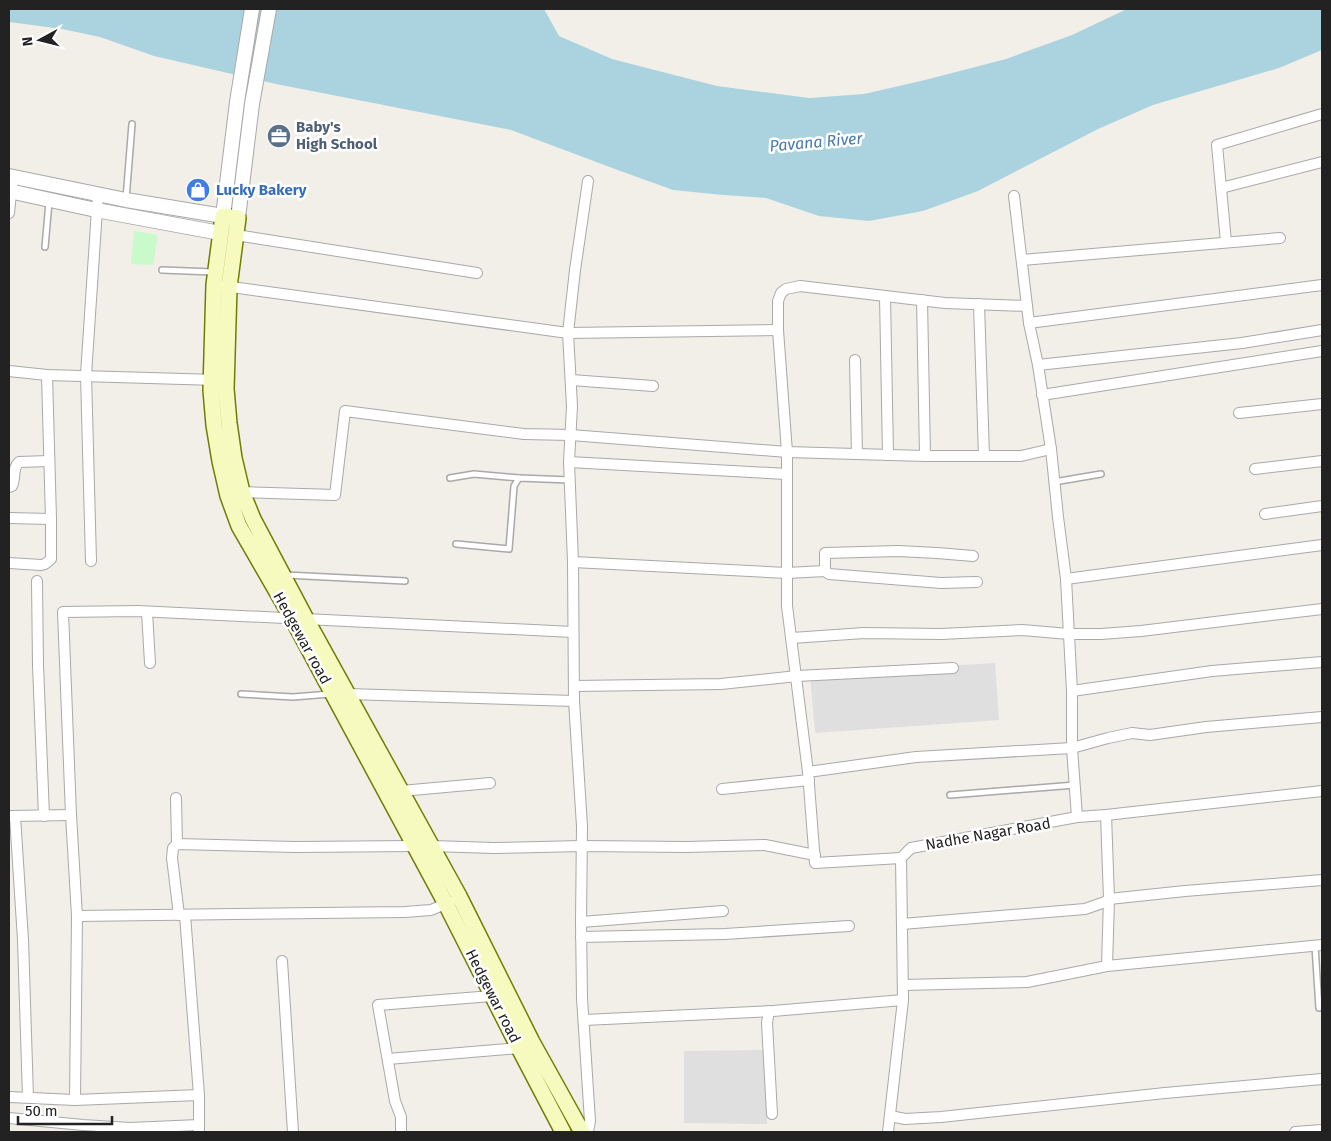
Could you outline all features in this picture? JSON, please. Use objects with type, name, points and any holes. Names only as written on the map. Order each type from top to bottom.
[{"type":"main road","points":[[222,216],[238,218]]},
{"type":"main road","name":"Hedgewar road","points":[[222,216],[220,233],[218,380],[214,424],[228,496],[239,526],[299,619],[340,694],[415,846],[453,900],[526,1045],[563,1132]]},
{"type":"main road","name":"Hedgewar road","points":[[220,281],[236,235],[238,218]]},
{"type":"main road","points":[[220,233],[236,235]]},
{"type":"main road","name":"Hedgewar road","points":[[218,380],[229,423],[234,458],[242,492],[253,519],[283,575],[299,619]]},
{"type":"main road","name":"Hedgewar road","points":[[340,694],[401,791],[432,846],[492,996],[582,1132]]},
{"type":"street","name":"Hedgewar road","points":[[222,216],[237,102],[252,9]]},
{"type":"street","name":"Hedgewar road","points":[[238,218],[252,104],[269,9]]},
{"type":"street","points":[[1226,242],[1217,145],[1322,114]]},
{"type":"street","points":[[1221,188],[1322,162]]},
{"type":"street","points":[[588,181],[568,333],[572,406],[569,462],[573,562],[574,701],[582,826],[581,936],[590,1121],[588,1132]]},
{"type":"street","points":[[10,184],[98,194],[222,216]]},
{"type":"street","points":[[10,184],[50,199],[96,210],[220,233]]},
{"type":"street","points":[[9,213],[10,184]]},
{"type":"street","points":[[91,561],[86,375],[98,194]]},
{"type":"street","points":[[1014,196],[1029,323],[1038,365],[1051,449],[1066,579],[1076,818]]},
{"type":"street","points":[[236,235],[477,273]]},
{"type":"street","points":[[1022,260],[1280,238]]},
{"type":"street","points":[[220,281],[568,333],[778,330]]},
{"type":"street","points":[[1029,323],[1322,285]]},
{"type":"street","points":[[888,1132],[904,1000],[902,985],[901,858],[815,863],[808,776],[787,606],[787,452],[778,330],[778,301],[786,289],[800,286],[945,303],[1027,306]]},
{"type":"street","points":[[885,296],[888,455]]},
{"type":"street","points":[[922,300],[925,456]]},
{"type":"street","points":[[979,304],[984,456]]},
{"type":"street","points":[[1038,365],[1224,346],[1322,330]]},
{"type":"street","points":[[1042,395],[1322,351]]},
{"type":"street","points":[[855,360],[857,454]]},
{"type":"street","points":[[9,371],[47,375],[218,380]]},
{"type":"street","points":[[9,563],[41,565],[49,562],[50,559],[51,519],[47,375]]},
{"type":"street","points":[[571,380],[653,386]]},
{"type":"street","points":[[1239,413],[1322,404]]},
{"type":"street","points":[[242,492],[335,495],[345,412],[524,434],[571,435],[787,452],[925,456],[1021,456],[1051,449]]},
{"type":"street","points":[[9,487],[14,482],[16,465],[19,462],[49,461]]},
{"type":"street","points":[[1255,469],[1322,461]]},
{"type":"street","points":[[569,462],[787,474]]},
{"type":"street","points":[[1265,514],[1322,506]]},
{"type":"street","points":[[9,518],[51,519]]},
{"type":"street","points":[[1066,579],[1322,545]]},
{"type":"street","points":[[825,571],[825,553],[898,550],[973,556]]},
{"type":"street","points":[[573,562],[787,573],[825,571],[829,574],[941,583],[977,582]]},
{"type":"street","points":[[37,581],[38,665],[44,816]]},
{"type":"street","points":[[792,638],[864,633],[941,634],[1022,630],[1069,634],[1140,632],[1322,609]]},
{"type":"street","points":[[75,1100],[77,916],[63,612],[147,612],[573,632]]},
{"type":"street","points":[[147,612],[150,663]]},
{"type":"street","points":[[1072,692],[1212,671],[1322,662]]},
{"type":"street","points":[[574,686],[721,684],[797,676],[953,668]]},
{"type":"street","points":[[340,694],[574,701]]},
{"type":"street","points":[[722,790],[916,757],[1072,748],[1132,733],[1150,735],[1206,727],[1322,717]]},
{"type":"street","points":[[401,791],[490,783]]},
{"type":"street","name":"Nadhe Nagar Road","points":[[901,858],[911,848],[1076,818],[1322,791]]},
{"type":"street","points":[[9,1118],[130,1128],[199,1129],[199,1095],[182,915],[172,858],[173,848],[177,844],[176,798]]},
{"type":"street","points":[[28,1097],[23,940],[12,816],[71,815]]},
{"type":"street","points":[[1106,816],[1109,899],[1107,966]]},
{"type":"street","points":[[177,844],[295,848],[415,846]]},
{"type":"street","points":[[432,846],[494,848],[765,845],[815,855]]},
{"type":"street","points":[[902,924],[1085,909],[1109,899],[1322,880]]},
{"type":"street","points":[[77,916],[405,912],[431,910],[453,900]]},
{"type":"street","points":[[581,922],[723,912]]},
{"type":"street","points":[[581,936],[726,934],[849,926]]},
{"type":"street","points":[[902,985],[1027,982],[1107,966],[1318,946]]},
{"type":"street","points":[[282,961],[293,1132]]},
{"type":"street","points":[[401,1132],[401,1117],[395,1101],[378,1005],[492,996]]},
{"type":"street","points":[[584,1020],[769,1011],[904,1000]]},
{"type":"street","points":[[769,1011],[767,1023],[772,1114]]},
{"type":"street","points":[[388,1059],[526,1045]]},
{"type":"street","points":[[890,1116],[905,1119],[940,1117],[1164,1093],[1322,1079]]},
{"type":"street","points":[[9,1097],[75,1100],[199,1095]]},
{"type":"street","points":[[1295,1132],[1322,1130]]},
{"type":"lane","points":[[126,200],[132,124]]},
{"type":"lane","points":[[45,247],[50,199]]},
{"type":"lane","points":[[162,270],[220,281]]},
{"type":"lane","points":[[450,478],[474,474],[570,480]]},
{"type":"lane","points":[[1054,482],[1101,474]]},
{"type":"lane","points":[[456,544],[508,549],[514,486],[519,478]]},
{"type":"lane","points":[[283,575],[405,581]]},
{"type":"lane","points":[[241,694],[293,697],[340,694]]},
{"type":"lane","points":[[950,795],[1075,785]]},
{"type":"lane","points":[[1318,946],[1319,1008]]},
{"type":"shaded area","points":[[995,663],[999,720],[815,733],[810,674]]},
{"type":"shaded area","points":[[766,1050],[767,1124],[684,1123],[684,1051]]},
{"type":"green space","points":[[134,231],[158,235],[153,265],[131,264]]},
{"type":"water","name":"Pavana River","points":[[9,9],[544,9],[559,36],[612,59],[717,86],[809,98],[864,94],[1006,59],[1072,35],[1127,9],[1322,9],[1322,50],[1279,68],[1153,105],[1098,129],[978,191],[923,211],[869,221],[819,216],[766,198],[673,190],[511,130],[276,84],[154,56],[100,37],[62,29],[9,22]]},
{"type":"place","name":"Baby's High School","points":[[279,136]]},
{"type":"place","name":"Lucky Bakery","points":[[198,190]]}]
